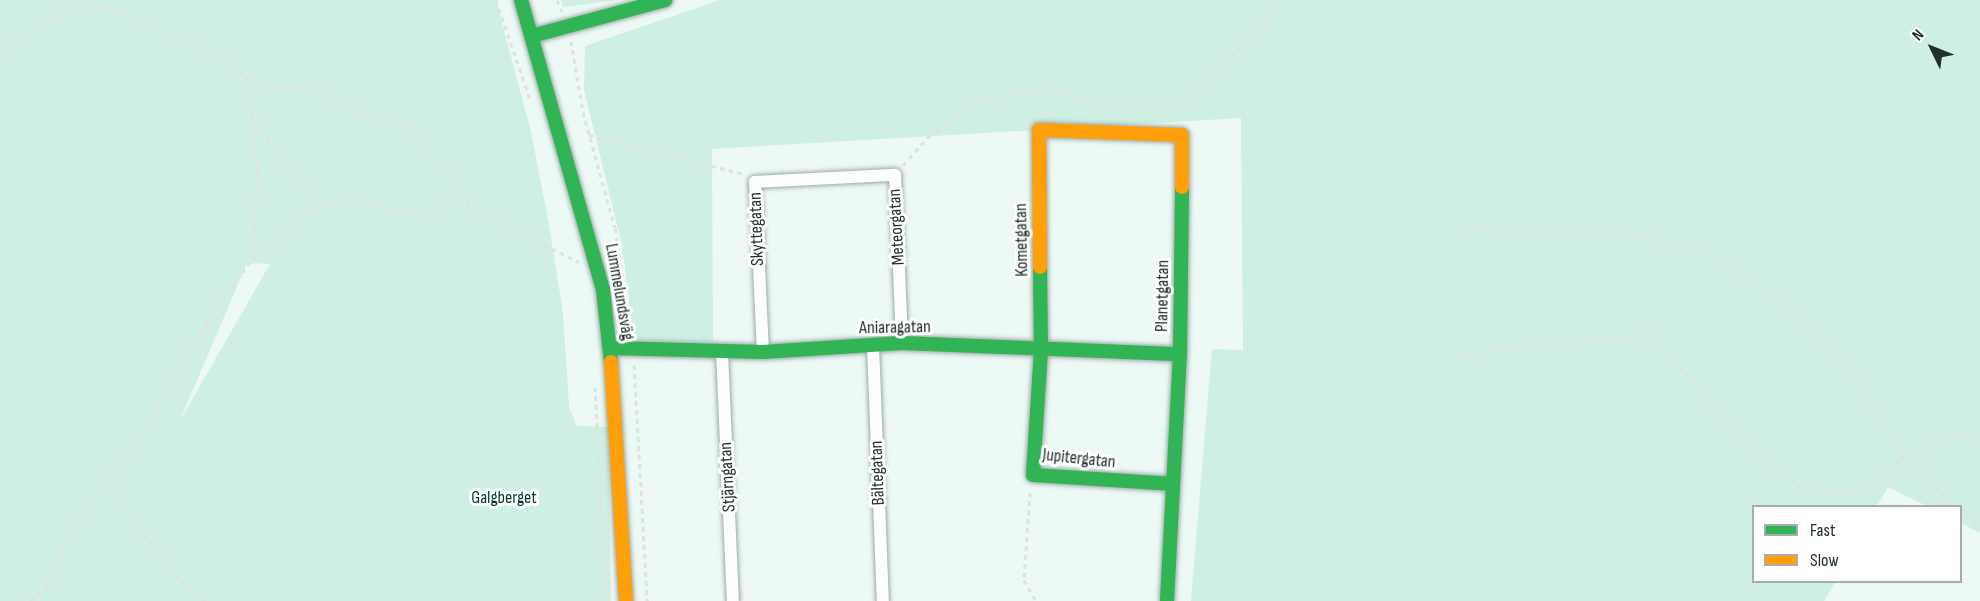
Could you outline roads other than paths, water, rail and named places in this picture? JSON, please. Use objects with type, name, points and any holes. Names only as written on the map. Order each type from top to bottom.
[{"type":"street","name":"Lummelundsväg","points":[[521,0],[592,243],[611,348],[626,601]]},
{"type":"street","points":[[532,36],[665,0]]},
{"type":"street","name":"Kometgatan","points":[[1039,129],[1041,350]]},
{"type":"street","name":"Planetgatan","points":[[1039,129],[1182,135],[1180,354],[1171,484],[1167,601]]},
{"type":"street","name":"Meteorgatan","points":[[832,178],[895,175],[902,343]]},
{"type":"street","name":"Skyttegatan","points":[[763,352],[755,182],[832,178]]},
{"type":"street","name":"Aniaragatan","points":[[611,348],[763,352],[902,343],[1180,354]]},
{"type":"street","name":"Bältegatan","points":[[873,345],[883,601]]},
{"type":"street","name":"Jupitergatan","points":[[1041,350],[1033,475],[1171,484]]},
{"type":"street","name":"Stjärngatan","points":[[722,352],[733,601]]},
{"type":"park label","name":"Galgberget","points":[[504,498]]}]
